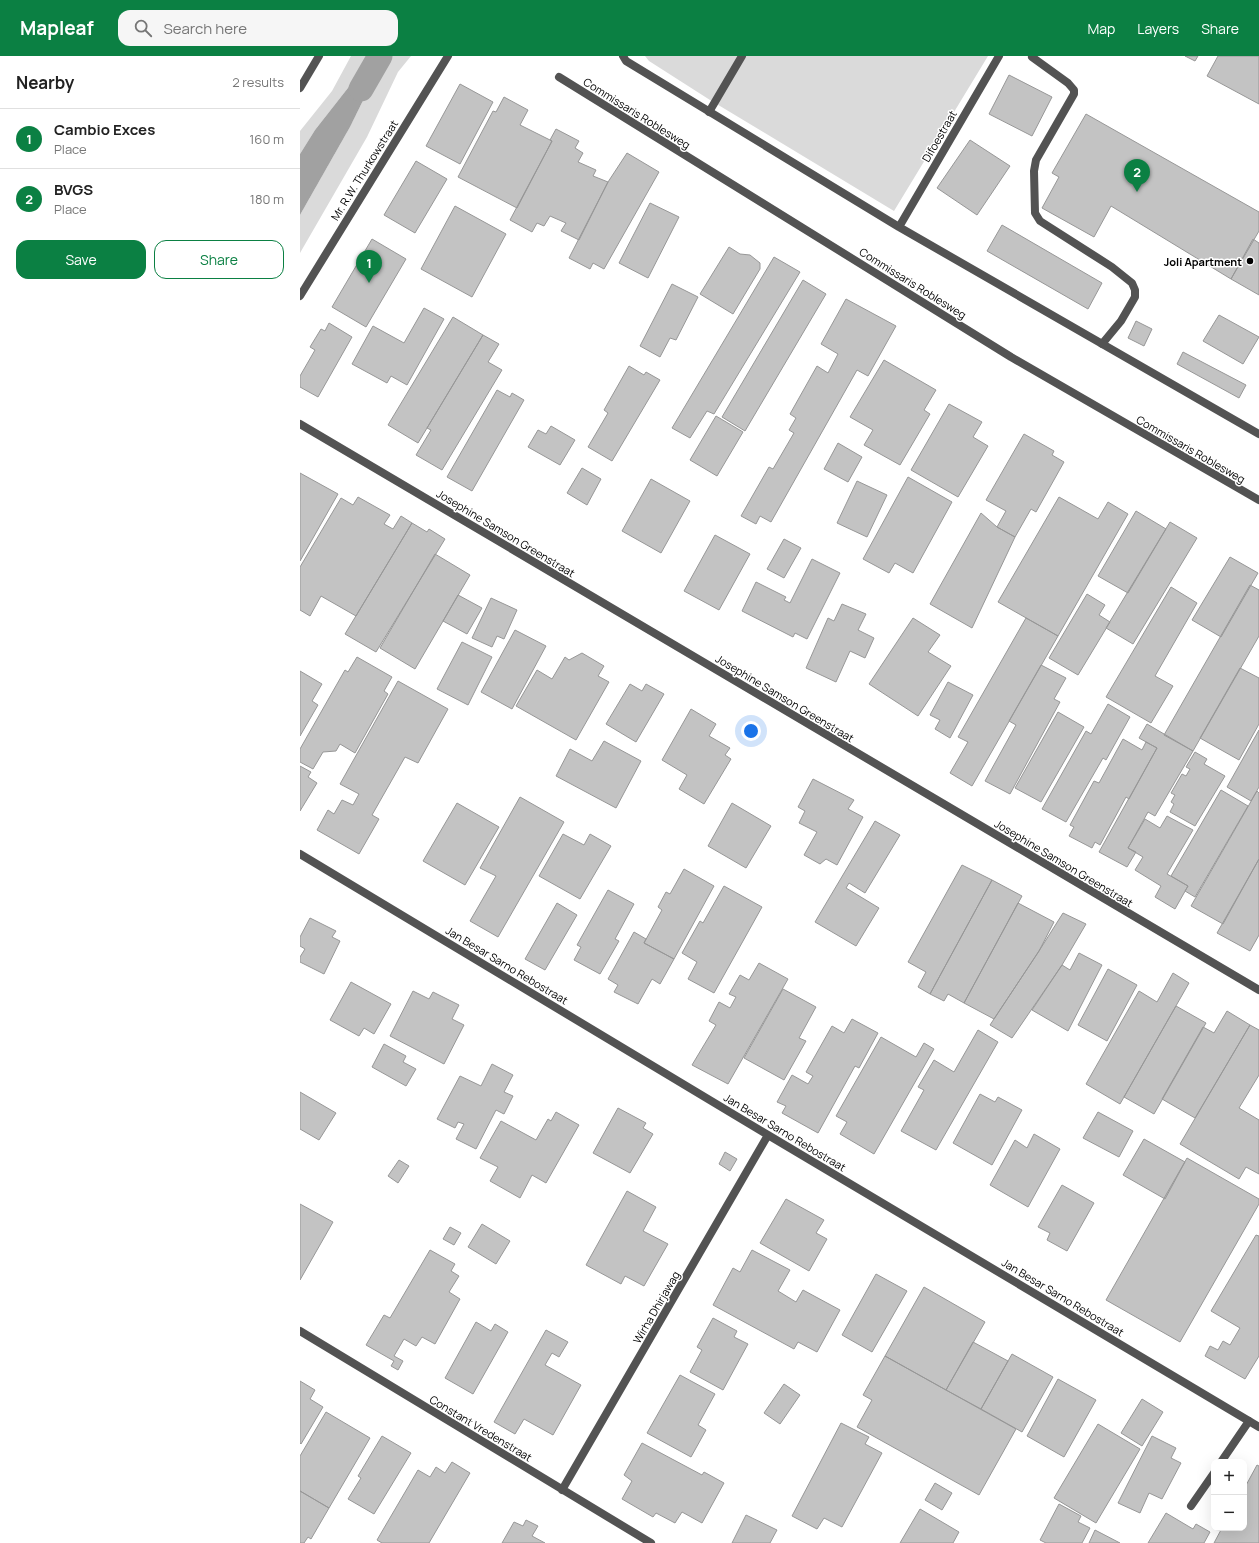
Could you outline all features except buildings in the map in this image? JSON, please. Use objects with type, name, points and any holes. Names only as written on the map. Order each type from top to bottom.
[{"type":"street","points":[[300,88],[319,56]]},
{"type":"street","name":"Mr. R.W. Thurkowstraat","points":[[300,296],[448,56]]},
{"type":"street","points":[[623,56],[626,61],[899,227],[1259,434]]},
{"type":"street","points":[[709,112],[742,56]]},
{"type":"street","name":"Difoestraat","points":[[899,227],[999,56]]},
{"type":"street","points":[[1032,57],[1068,83],[1074,90],[1074,94],[1036,160],[1034,171],[1035,213],[1040,221],[1112,267],[1132,283],[1135,290],[1135,297],[1121,321],[1102,344]]},
{"type":"street","name":"Commissaris Roblesweg","points":[[559,77],[1011,357],[1259,500]]},
{"type":"street","name":"Josephine Samson Greenstraat","points":[[300,424],[1259,990]]},
{"type":"street","name":"Jan Besar Sarno Rebostraat","points":[[300,854],[1259,1427]]},
{"type":"street","name":"Wirha Dhirjawag","points":[[562,1490],[768,1135]]},
{"type":"street","name":"Constant Vredenstraat","points":[[300,1331],[651,1543]]},
{"type":"street","points":[[1223,1459],[1250,1421]]},
{"type":"street","points":[[1192,1506],[1211,1478]]},
{"type":"shaded area","points":[[351,56],[373,56],[315,130],[300,154],[300,131],[332,91]]},
{"type":"shaded area","points":[[373,56],[382,62],[350,127],[300,215],[300,154],[315,130]]},
{"type":"shaded area","points":[[375,56],[411,56],[398,72],[367,137],[300,253],[300,215],[350,127],[382,62]]},
{"type":"shaded area","points":[[645,56],[988,56],[894,211],[710,100],[649,61]]},
{"type":"waterway","points":[[361,89],[380,56]]},
{"type":"place","name":"BVGS","points":[[1137,192]]},
{"type":"place","name":"Joli Apartment","points":[[1250,261]]},
{"type":"place","name":"Cambio Exces","points":[[369,283]]}]
